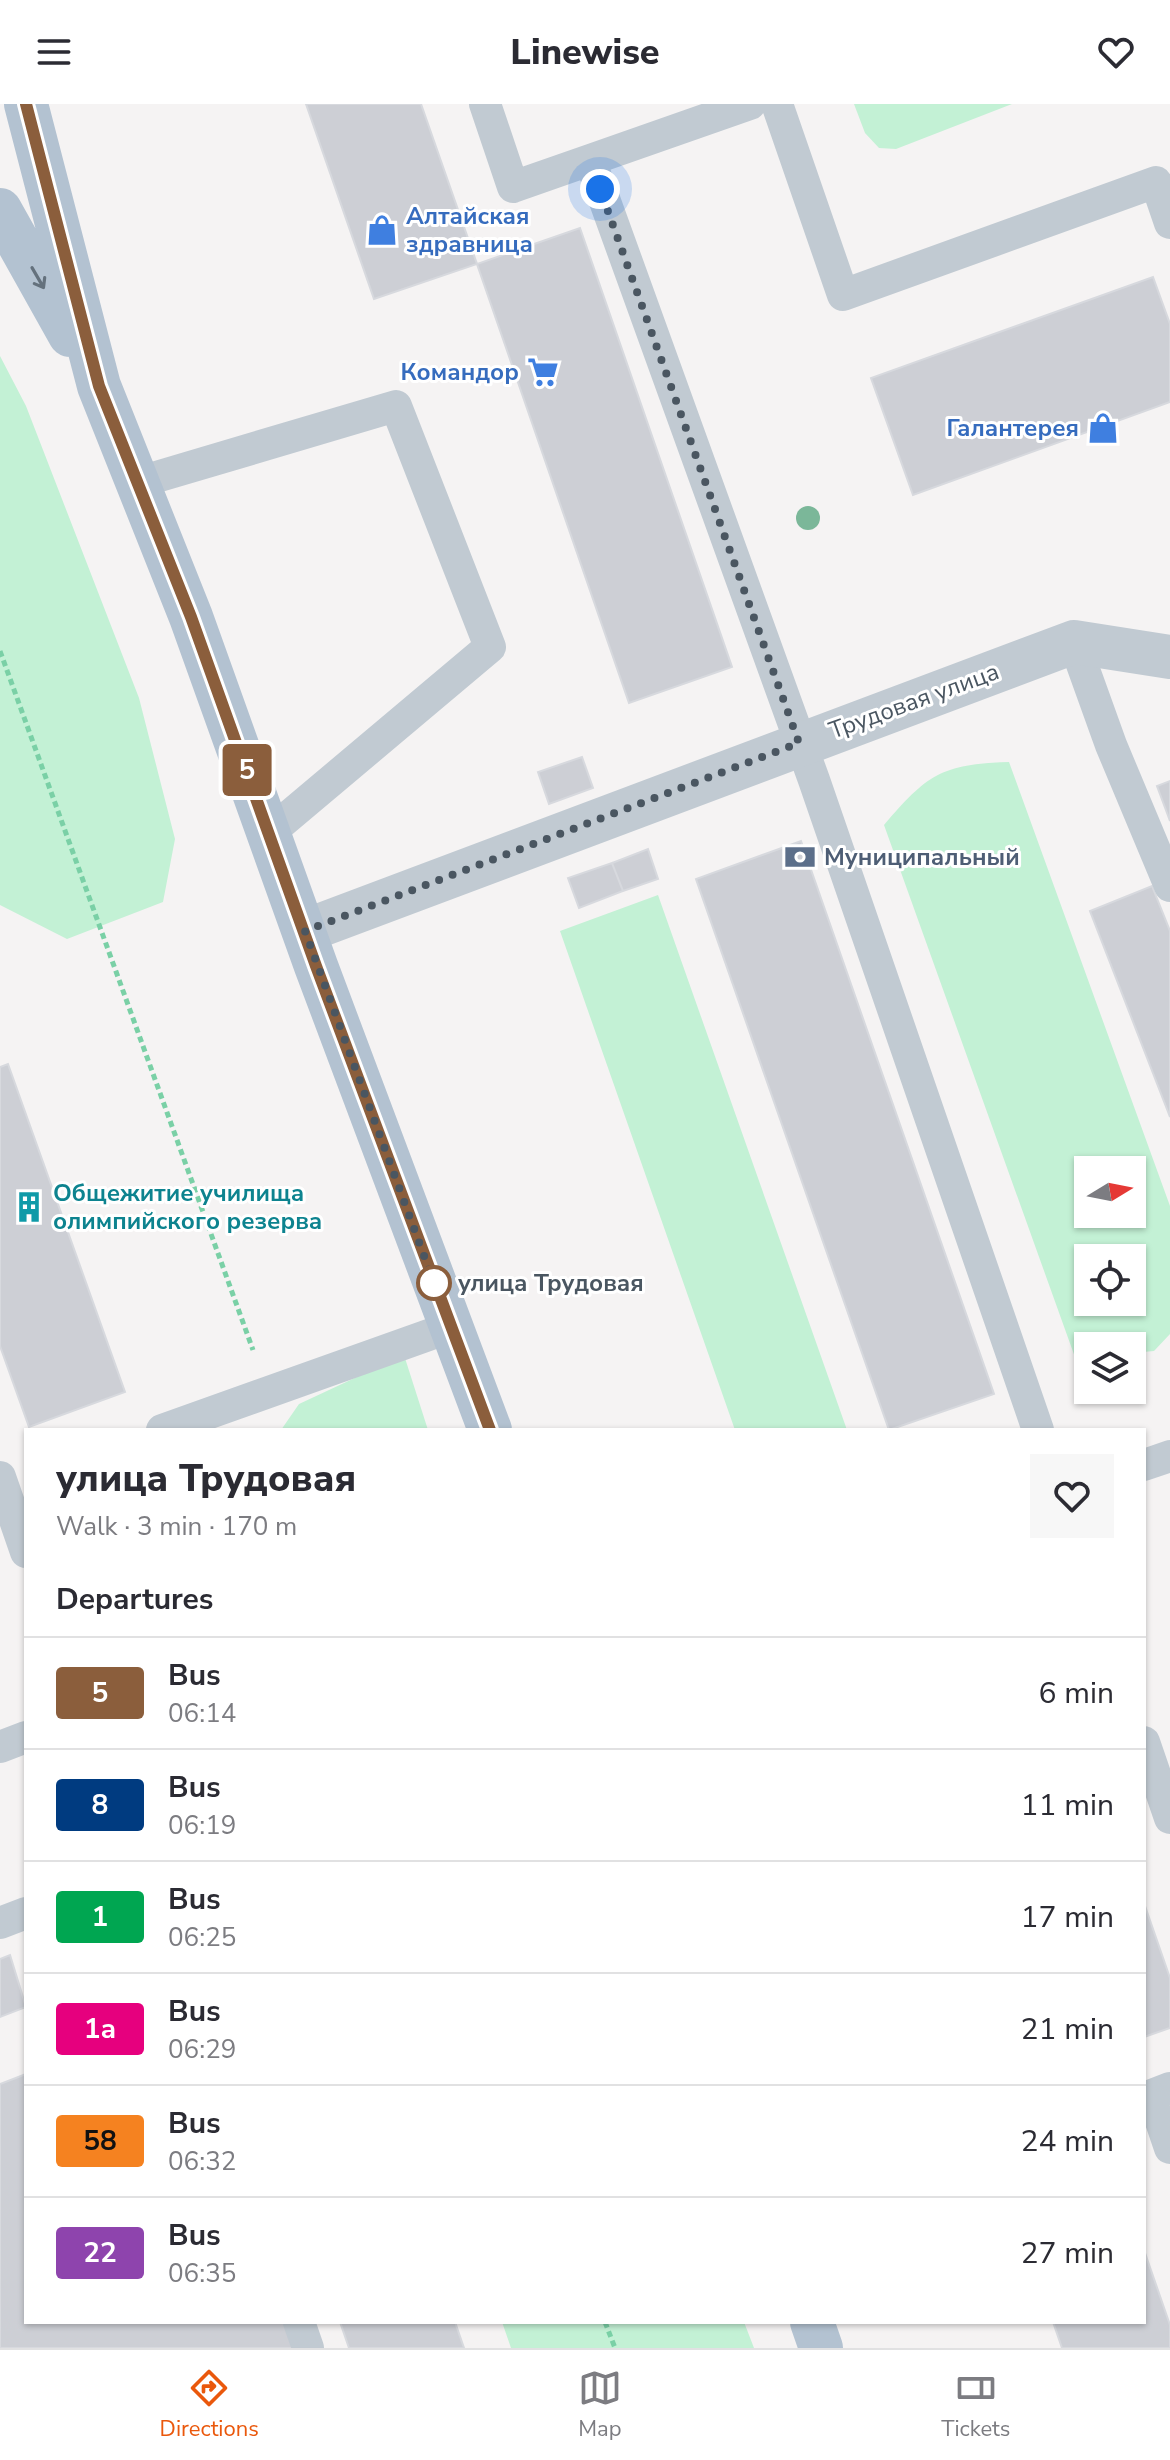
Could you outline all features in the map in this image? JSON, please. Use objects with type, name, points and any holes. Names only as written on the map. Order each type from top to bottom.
[{"type":"main road","points":[[26,104],[99,386],[191,617],[489,1428]]},
{"type":"main road","points":[[0,210],[99,386]]},
{"type":"main road","points":[[813,2324],[821,2348]]},
{"type":"street","name":"Трудовая улица","points":[[305,931],[1074,642],[1170,657]]},
{"type":"lane","points":[[485,104],[513,187],[750,104]]},
{"type":"lane","points":[[777,104],[843,295],[1156,182],[1170,223]]},
{"type":"lane","points":[[590,160],[799,743],[1037,1428]]},
{"type":"lane","points":[[136,483],[396,406],[490,647],[269,833]]},
{"type":"lane","points":[[1074,642],[1111,745],[1170,886]]},
{"type":"lane","points":[[167,1428],[451,1327]]},
{"type":"lane","points":[[1146,1464],[1170,1456]]},
{"type":"lane","points":[[10,1481],[14,1538]]},
{"type":"lane","points":[[0,1747],[24,1738]]},
{"type":"lane","points":[[1146,1748],[1170,1818]]},
{"type":"lane","points":[[0,1923],[24,1914]]},
{"type":"lane","points":[[1170,2088],[1152,2095],[1170,2148]]},
{"type":"lane","points":[[300,2324],[308,2348]]},
{"type":"path","points":[[0,651],[268,1391]]},
{"type":"path","points":[[606,2324],[615,2348]]},
{"type":"green space","points":[[854,104],[1012,104],[896,149],[879,148],[865,133]]},
{"type":"green space","points":[[0,356],[26,406],[139,698],[175,839],[163,902],[67,939],[0,905]]},
{"type":"green space","points":[[1009,762],[1170,1206],[1170,1334],[1154,1351],[1146,1352],[1146,1332],[1074,1332],[1074,1354],[884,825],[925,784],[951,770]]},
{"type":"green space","points":[[658,895],[846,1428],[734,1428],[560,931]]},
{"type":"green space","points":[[404,1355],[427,1428],[282,1428],[299,1404]]},
{"type":"green space","points":[[503,2324],[745,2324],[754,2348],[511,2348]]},
{"type":"building","points":[[306,104],[421,104],[477,264],[374,299]]},
{"type":"building","points":[[580,228],[732,667],[629,703],[477,264]]},
{"type":"building","points":[[1153,277],[1170,324],[1170,402],[913,495],[871,378]]},
{"type":"building","points":[[582,757],[593,788],[549,804],[538,772]]},
{"type":"building","points":[[1170,781],[1170,821],[1157,786]]},
{"type":"building","points":[[801,841],[994,1394],[888,1428],[696,879]]},
{"type":"building","points":[[648,849],[658,879],[623,891],[612,863]]},
{"type":"building","points":[[612,863],[623,891],[579,908],[568,878]]},
{"type":"building","points":[[1152,886],[1170,931],[1170,1117],[1090,911]]},
{"type":"building","name":"Общежитие училища олимпийского резерва","points":[[8,1064],[125,1392],[29,1427],[0,1346],[0,1067]]},
{"type":"building","points":[[1146,1909],[1170,1978],[1170,2028],[1146,2036]]},
{"type":"building","points":[[10,1955],[24,2008],[0,2017],[0,1959]]},
{"type":"building","points":[[24,2075],[24,2324],[301,2324],[310,2348],[0,2348],[0,2084]]},
{"type":"building","points":[[1146,2256],[1170,2325],[1170,2348],[1062,2348],[1054,2324],[1146,2324]]},
{"type":"building","points":[[341,2324],[456,2324],[464,2348],[349,2348]]},
{"type":"bus line","name":"5","points":[[26,104],[99,386],[191,617],[316,966],[489,1428]]},
{"type":"place","name":"Алтайская здравница","points":[[382,230]]},
{"type":"place","name":"Командор","points":[[543,372]]},
{"type":"place","name":"Галантерея","points":[[1103,428]]},
{"type":"place","name":"Муниципальный","points":[[800,857]]},
{"type":"place","name":"Общежитие училища олимпийского резерва","points":[[29,1207]]},
{"type":"place","name":"улица Трудовая","points":[[434,1283]]},
{"type":"route","points":[[434,1283],[305,931],[799,743],[600,189]]}]
